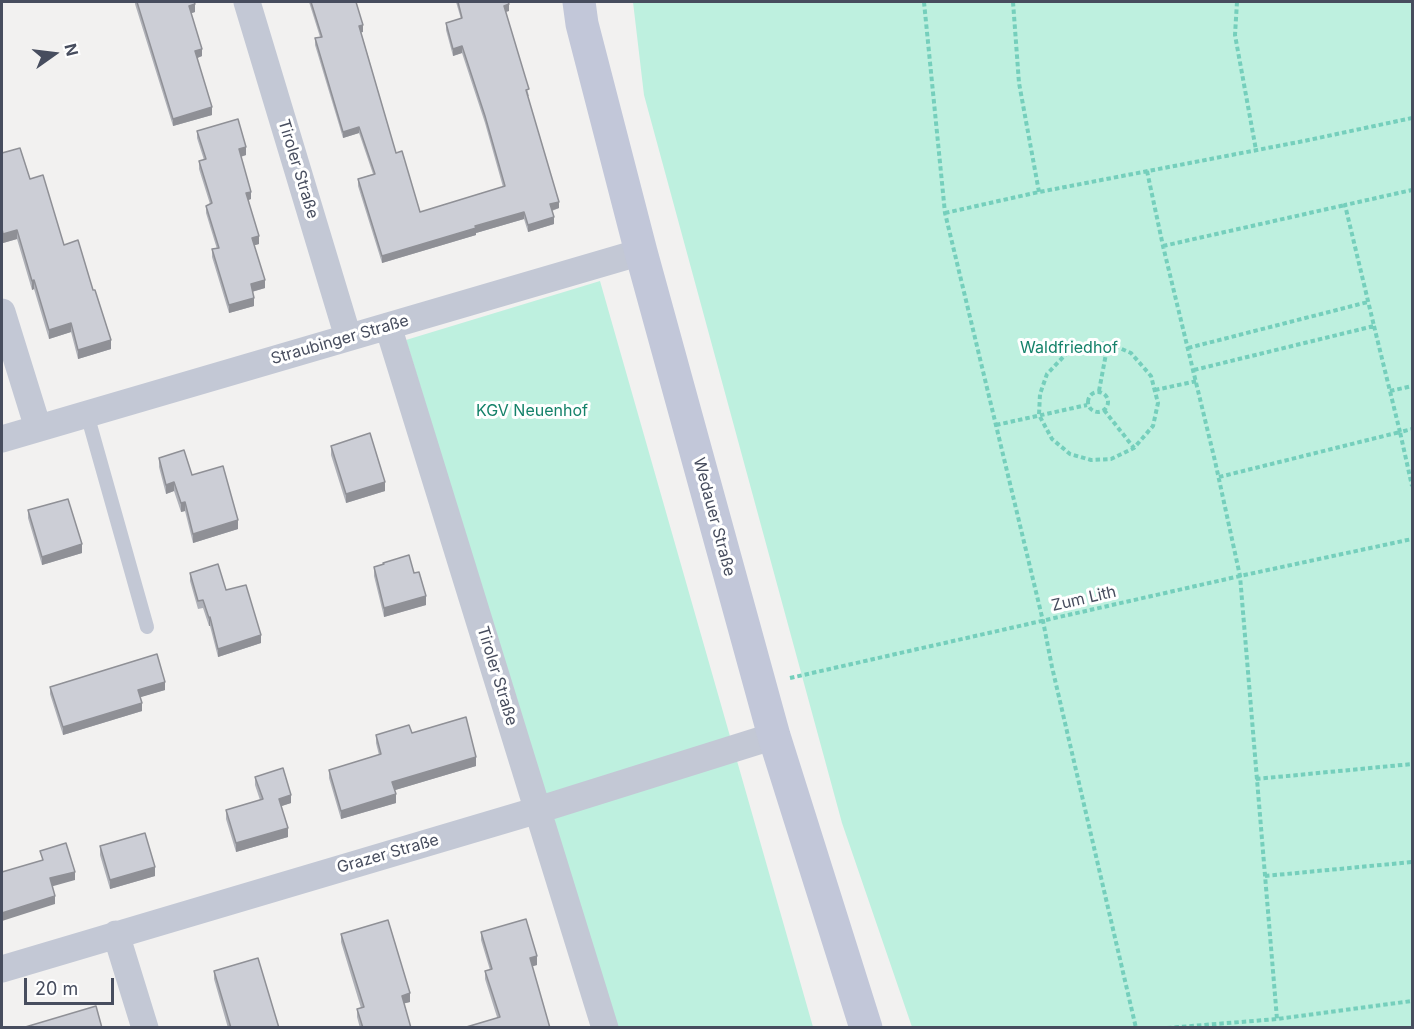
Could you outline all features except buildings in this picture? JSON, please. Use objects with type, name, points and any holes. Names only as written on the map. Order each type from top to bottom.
[{"type":"street","name":"Tiroler Straße","points":[[247,2],[348,337]]},
{"type":"street","name":"Wedauer Straße","points":[[579,2],[582,24],[641,252],[774,736],[866,1028]]},
{"type":"street","name":"Straubinger Straße","points":[[2,439],[641,252]]},
{"type":"street","points":[[2,312],[38,428]]},
{"type":"street","name":"Tiroler Straße","points":[[388,326],[605,1028]]},
{"type":"street","name":"Grazer Straße","points":[[2,969],[538,810],[774,736]]},
{"type":"street","points":[[116,934],[145,1028]]},
{"type":"lane","points":[[87,414],[147,627]]},
{"type":"path","points":[[924,2],[945,213],[1043,621],[1136,1028]]},
{"type":"path","points":[[1013,2],[1019,83],[1039,192]]},
{"type":"path","points":[[1237,2],[1235,35],[1256,150]]},
{"type":"path","points":[[945,213],[1039,192],[1413,118]]},
{"type":"path","points":[[1147,171],[1240,576],[1276,1018]]},
{"type":"path","points":[[1163,246],[1413,190]]},
{"type":"path","points":[[1346,206],[1413,486]]},
{"type":"path","points":[[1188,348],[1368,302]]},
{"type":"path","points":[[1194,370],[1374,326]]},
{"type":"path","points":[[1099,391],[1108,343]]},
{"type":"path","points":[[1108,343],[1131,353],[1151,376],[1155,390],[1158,403],[1153,426],[1134,448],[1111,459],[1091,460],[1070,454],[1052,439],[1039,415],[1040,394],[1047,374],[1067,353],[1086,345],[1108,343]]},
{"type":"path","points":[[1155,390],[1197,381]]},
{"type":"path","points":[[1390,391],[1413,386]]},
{"type":"path","points":[[1099,391],[1108,400],[1108,406],[1104,410],[1090,411],[1088,398],[1099,391]]},
{"type":"path","points":[[996,425],[1088,405]]},
{"type":"path","points":[[1104,410],[1134,448]]},
{"type":"path","points":[[1219,477],[1413,429]]},
{"type":"path","name":"Zum Lith","points":[[760,685],[1413,539]]},
{"type":"path","points":[[1256,779],[1413,764]]},
{"type":"path","points":[[1265,876],[1413,862]]},
{"type":"path","points":[[1167,1028],[1276,1018],[1413,1001]]},
{"type":"green space","name":"Waldfriedhof","points":[[633,2],[1412,2],[1412,1027],[912,1027],[842,823],[644,95]]},
{"type":"green space","name":"KGV Neuenhof","points":[[600,281],[813,1027],[616,1027],[406,340]]}]
